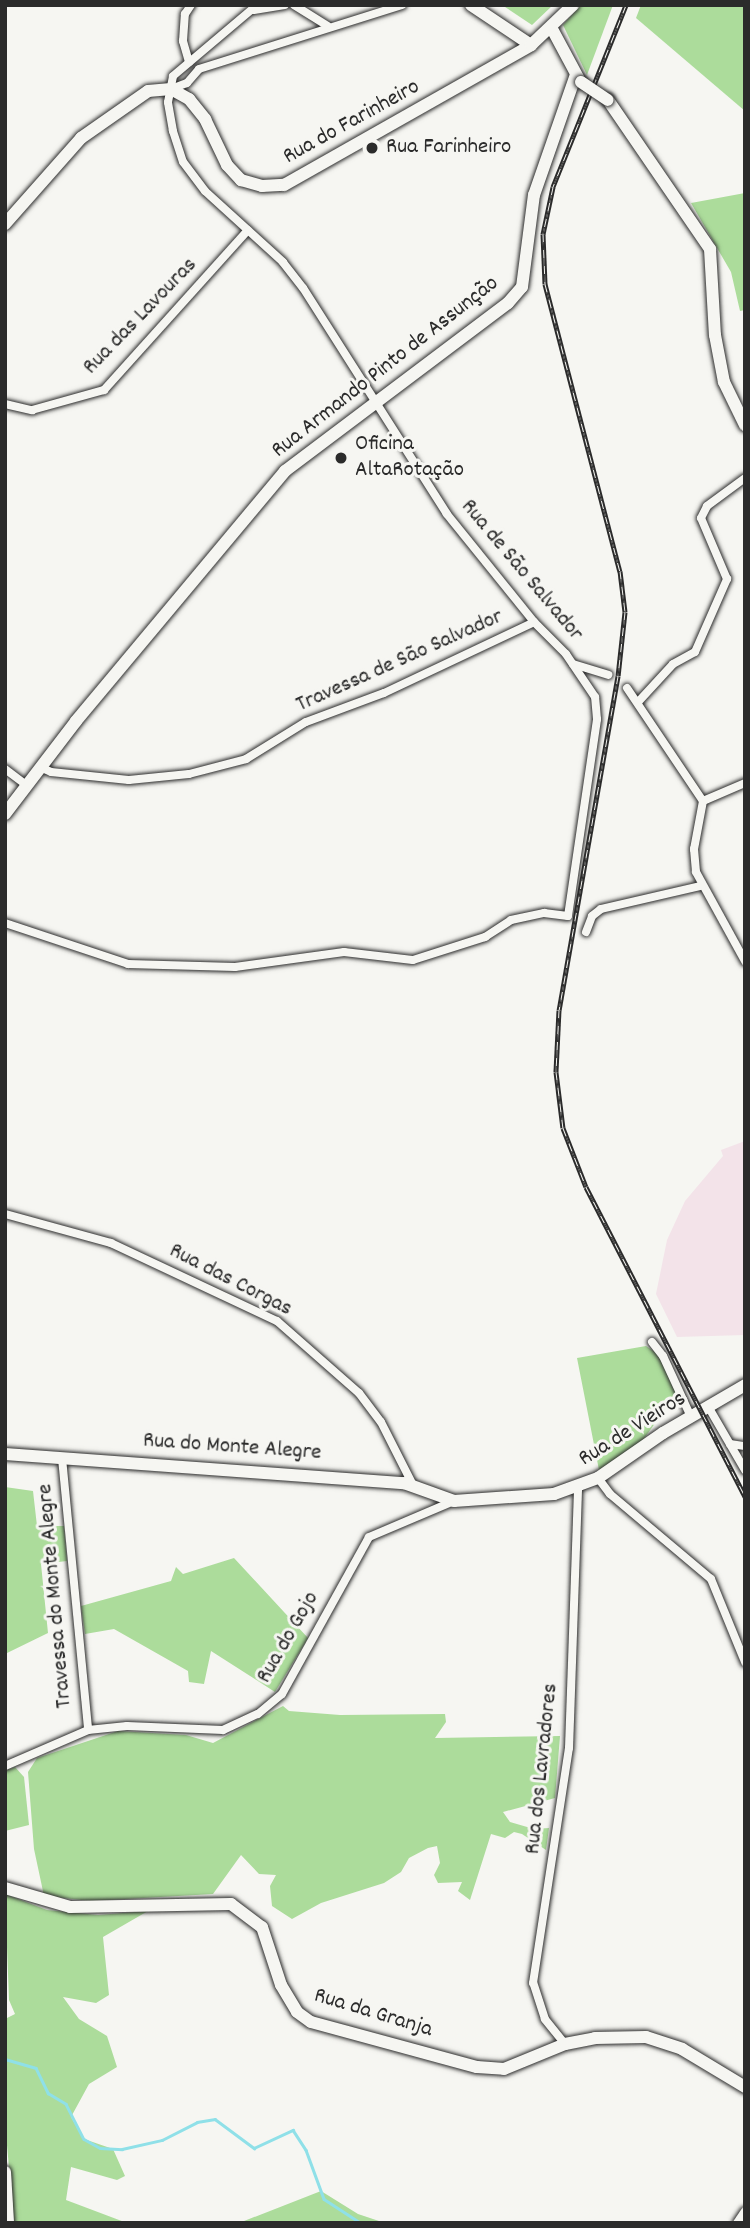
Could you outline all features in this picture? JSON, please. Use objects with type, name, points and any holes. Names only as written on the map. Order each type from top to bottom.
[{"type":"street","points":[[191,5],[185,14],[183,41],[189,62],[199,69]]},
{"type":"street","points":[[171,89],[173,76],[256,8],[285,5]]},
{"type":"street","points":[[294,5],[328,26]]},
{"type":"street","points":[[5,224],[92,128],[148,91],[171,89],[187,83],[199,69],[328,26],[402,5]]},
{"type":"street","points":[[471,5],[531,45]]},
{"type":"street","name":"Rua do Farinheiro","points":[[171,89],[198,108],[231,172],[254,185],[277,186],[307,174],[531,45],[573,5]]},
{"type":"street","points":[[551,27],[578,80],[608,100],[710,249],[715,335],[724,382],[745,425]]},
{"type":"street","name":"Rua Armando Pinto de Assunção","points":[[5,814],[40,766],[285,471],[374,400],[508,303],[522,287],[534,195],[578,80]]},
{"type":"street","name":"Rua de São Salvador","points":[[5,923],[128,964],[235,967],[344,952],[413,960],[485,937],[511,920],[544,913],[568,916],[597,719],[595,697],[573,664],[534,622],[447,514],[303,288],[248,230],[205,191],[183,162],[173,131],[171,89]]},
{"type":"street","name":"Rua das Lavouras","points":[[5,404],[32,410],[104,390],[248,230]]},
{"type":"street","points":[[639,701],[673,664],[695,652],[727,579],[701,518],[707,506],[745,478]]},
{"type":"street","name":"Travessa de São Salvador","points":[[40,766],[51,772],[129,780],[189,774],[246,759],[306,722],[384,693],[534,622]]},
{"type":"street","points":[[573,664],[608,675]]},
{"type":"street","points":[[627,688],[639,701],[703,801],[694,849],[701,886],[745,961]]},
{"type":"street","points":[[5,769],[26,785]]},
{"type":"street","points":[[703,801],[745,783]]},
{"type":"street","points":[[586,932],[592,916],[601,909],[701,886]]},
{"type":"street","name":"Rua das Corgas","points":[[5,1214],[111,1243],[277,1321],[359,1393],[381,1422],[413,1485]]},
{"type":"street","points":[[652,1342],[691,1417]]},
{"type":"street","name":"Rua de Vieiros","points":[[454,1501],[554,1494],[578,1487],[598,1478],[745,1385]]},
{"type":"street","points":[[709,1408],[745,1470]]},
{"type":"street","points":[[730,1444],[745,1446]]},
{"type":"street","name":"Rua do Monte Alegre","points":[[5,1454],[413,1485],[454,1501]]},
{"type":"street","name":"Travessa do Monte Alegre","points":[[62,1458],[88,1730]]},
{"type":"street","points":[[598,1478],[610,1494],[712,1579],[745,1662]]},
{"type":"street","name":"Rua dos Lavradores","points":[[565,2044],[545,2019],[533,1983],[569,1748],[578,1487]]},
{"type":"street","name":"Rua do Gojo","points":[[5,1766],[88,1730],[127,1726],[223,1730],[258,1714],[282,1694],[369,1537],[454,1501]]},
{"type":"street","name":"Rua da Granja","points":[[5,1888],[36,1900],[70,1907],[231,1904],[262,1927],[281,1985],[297,2012],[311,2022],[477,2067],[504,2069],[565,2044],[646,2037],[682,2049],[745,2087]]},
{"type":"street","points":[[5,2172],[8,2223]]},
{"type":"street","points":[[737,2223],[745,2211]]},
{"type":"shaded area","points":[[745,1141],[745,1335],[677,1337],[656,1294],[667,1240],[685,1201],[723,1156],[721,1150]]},
{"type":"green space","points":[[502,5],[553,5],[532,25]]},
{"type":"green space","points":[[581,5],[613,5],[587,75],[563,25]]},
{"type":"green space","points":[[641,5],[745,5],[745,111],[636,18]]},
{"type":"green space","points":[[745,193],[745,310],[740,311],[731,272],[691,203]]},
{"type":"green space","points":[[646,1346],[658,1354],[679,1399],[666,1408],[643,1440],[599,1470],[577,1358]]},
{"type":"green space","points":[[5,1487],[33,1491],[37,1526],[64,1526],[67,1561],[41,1564],[48,1633],[5,1654]]},
{"type":"green space","points":[[234,1558],[308,1638],[275,1692],[211,1651],[204,1684],[189,1682],[188,1671],[114,1629],[85,1634],[81,1606],[171,1581],[176,1567],[183,1574]]},
{"type":"green space","points":[[283,1706],[289,1711],[340,1715],[445,1714],[446,1722],[435,1738],[560,1736],[555,1798],[503,1812],[510,1822],[534,1829],[549,1828],[546,1850],[522,1834],[514,1832],[505,1838],[491,1834],[470,1900],[458,1891],[462,1882],[438,1883],[434,1875],[440,1863],[437,1846],[428,1848],[409,1858],[401,1872],[384,1883],[321,1903],[292,1919],[272,1906],[270,1886],[276,1875],[259,1874],[241,1855],[213,1894],[91,1901],[44,1896],[34,1849],[28,1772],[37,1758],[118,1731],[186,1735],[213,1743]]},
{"type":"green space","points":[[15,1767],[24,1777],[29,1825],[5,1831],[5,1771]]},
{"type":"green space","points":[[5,1894],[47,1910],[98,1915],[148,1911],[103,1937],[109,1995],[96,2003],[63,1997],[79,2019],[107,2036],[117,2067],[89,2084],[71,2117],[84,2139],[113,2149],[125,2176],[117,2180],[71,2167],[66,2200],[127,2223],[14,2223],[5,2123],[5,2019],[15,2014],[9,2000]]},
{"type":"green space","points":[[321,2191],[358,2214],[385,2223],[239,2223]]},
{"type":"waterway","points":[[5,2059],[36,2068],[48,2093],[66,2104],[84,2139],[100,2148],[122,2149],[162,2140],[197,2122],[215,2119],[254,2148],[293,2130],[306,2150],[324,2199],[361,2223]]},
{"type":"railway","points":[[626,5],[553,187],[543,234],[545,284],[620,571],[625,612],[618,676],[559,1010],[556,1072],[563,1128],[586,1187],[745,1496]]},
{"type":"place","name":"Rua Farinheiro","points":[[372,148]]},
{"type":"place","name":"Oficina AltaRotação","points":[[341,458]]}]
